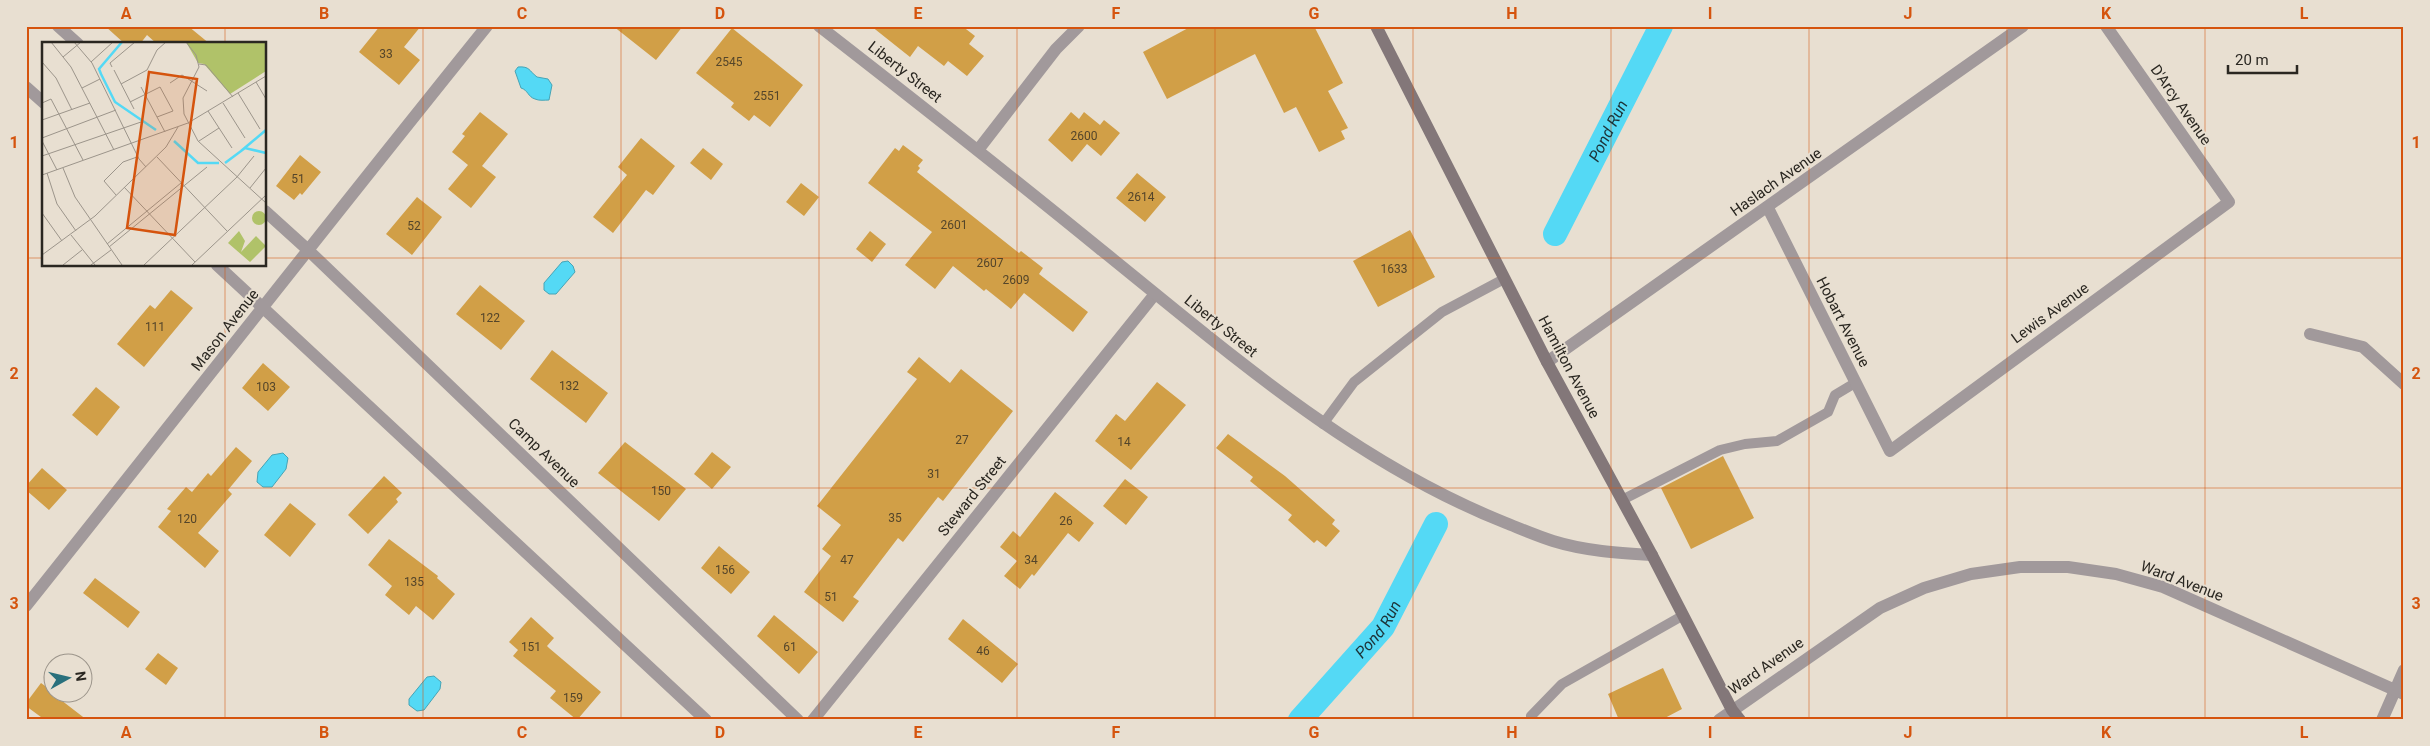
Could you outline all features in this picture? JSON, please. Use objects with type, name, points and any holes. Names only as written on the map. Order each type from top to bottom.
[{"type":"main road","name":"Hamilton Avenue","points":[[1376,26],[1547,362],[1736,715]]},
{"type":"street","points":[[58,26],[76,42]]},
{"type":"street","name":"Mason Avenue","points":[[26,606],[262,309],[307,249],[487,26]]},
{"type":"street","name":"Liberty Street","points":[[819,26],[978,150],[1248,370],[1323,424],[1426,487],[1485,515],[1553,542],[1602,552],[1652,555]]},
{"type":"street","points":[[978,150],[1056,49],[1079,26]]},
{"type":"street","name":"Haslach Avenue","points":[[1547,362],[1768,208],[2023,26]]},
{"type":"street","name":"D'Arcy Avenue","points":[[2106,26],[2229,202]]},
{"type":"street","points":[[26,87],[42,101]]},
{"type":"street","name":"Lewis Avenue","points":[[1890,451],[2229,202]]},
{"type":"street","name":"Hobart Avenue","points":[[1768,208],[1890,451]]},
{"type":"street","name":"Camp Avenue","points":[[266,212],[798,720]]},
{"type":"street","points":[[218,266],[262,309],[706,720]]},
{"type":"street","name":"Steward Street","points":[[814,720],[1155,294]]},
{"type":"street","points":[[2310,334],[2363,346],[2404,384]]},
{"type":"street","name":"Ward Avenue","points":[[1719,720],[1736,715],[1880,608],[1924,588],[1971,574],[2020,567],[2068,567],[2116,574],[2163,587],[2399,692]]},
{"type":"street","points":[[2382,720],[2399,692],[2404,670]]},
{"type":"lane","points":[[1323,424],[1354,382],[1442,312],[1504,279]]},
{"type":"lane","points":[[1622,500],[1720,450],[1745,444],[1777,441],[1828,412],[1835,395],[1856,383]]},
{"type":"lane","points":[[1532,718],[1562,684],[1682,616]]},
{"type":"water","points":[[518,67],[527,68],[537,77],[548,79],[552,85],[549,100],[533,98],[521,88],[515,71]]},
{"type":"water","points":[[568,261],[573,266],[575,272],[556,294],[549,294],[544,290],[544,283],[562,262]]},
{"type":"water","points":[[283,453],[288,458],[286,469],[272,487],[263,487],[257,482],[258,472],[272,455]]},
{"type":"water","points":[[434,676],[441,682],[440,689],[424,710],[417,711],[409,705],[409,699],[427,677]]},
{"type":"building","points":[[105,26],[188,26],[208,42],[155,42],[147,35],[142,42],[123,42]]},
{"type":"building","points":[[380,26],[421,26],[404,47],[420,60],[399,85],[359,52]]},
{"type":"building","points":[[613,26],[683,26],[656,60]]},
{"type":"building","points":[[871,26],[962,26],[975,36],[969,44],[984,56],[967,76],[948,61],[944,66],[918,46],[910,57]]},
{"type":"building","points":[[1192,26],[1314,26],[1343,83],[1328,91],[1348,128],[1341,131],[1345,139],[1319,152],[1296,107],[1284,113],[1255,54],[1167,99],[1143,52]]},
{"type":"building","points":[[732,28],[803,85],[770,127],[754,115],[749,121],[731,107],[734,103],[696,73]]},
{"type":"building","points":[[480,112],[508,134],[482,166],[496,177],[471,208],[448,189],[468,165],[452,152],[465,136],[462,134]]},
{"type":"building","points":[[1071,112],[1079,119],[1084,112],[1100,125],[1104,120],[1120,133],[1101,156],[1087,144],[1072,162],[1048,140]]},
{"type":"building","points":[[641,138],[675,166],[653,195],[646,190],[613,233],[593,217],[627,175],[618,167]]},
{"type":"building","points":[[903,145],[923,160],[918,166],[920,168],[917,172],[1019,253],[1021,251],[1043,268],[1039,274],[1088,312],[1073,332],[1024,293],[1011,309],[986,289],[984,291],[953,266],[935,289],[905,265],[932,232],[868,183],[895,148],[899,151]]},
{"type":"building","points":[[703,148],[723,164],[711,180],[690,163]]},
{"type":"building","points":[[300,155],[321,172],[302,195],[300,193],[294,200],[276,186]]},
{"type":"building","points":[[1137,173],[1166,197],[1145,222],[1116,198]]},
{"type":"building","points":[[801,183],[819,197],[804,216],[786,202]]},
{"type":"building","points":[[417,197],[442,217],[412,255],[386,234]]},
{"type":"building","points":[[1410,230],[1435,277],[1378,307],[1353,261]]},
{"type":"building","points":[[870,231],[886,244],[872,262],[856,249]]},
{"type":"building","points":[[480,285],[525,321],[501,350],[456,314]]},
{"type":"building","points":[[171,290],[193,308],[144,367],[117,344],[150,305],[155,309]]},
{"type":"building","points":[[552,350],[608,393],[586,423],[530,379]]},
{"type":"building","points":[[919,357],[950,383],[961,369],[1013,411],[943,501],[938,497],[903,542],[898,538],[853,597],[859,601],[843,622],[804,592],[831,556],[822,549],[841,525],[817,506],[917,379],[907,372]]},
{"type":"building","points":[[263,363],[290,387],[268,411],[242,388]]},
{"type":"building","points":[[1157,382],[1186,405],[1131,470],[1095,441],[1116,414],[1125,421]]},
{"type":"building","points":[[96,387],[120,407],[97,436],[72,415]]},
{"type":"building","points":[[1228,434],[1285,476],[1335,520],[1332,524],[1340,531],[1326,547],[1317,540],[1314,543],[1288,520],[1292,515],[1250,481],[1253,477],[1216,448]]},
{"type":"building","points":[[625,442],[686,489],[659,521],[598,473]]},
{"type":"building","points":[[236,447],[252,461],[228,490],[232,494],[198,533],[219,551],[205,568],[158,527],[171,511],[167,509],[186,487],[192,492],[208,473],[211,476]]},
{"type":"building","points":[[712,452],[731,467],[712,489],[694,474]]},
{"type":"building","points":[[1723,456],[1754,518],[1691,549],[1661,488]]},
{"type":"building","points":[[42,468],[67,490],[49,510],[26,490],[26,486]]},
{"type":"building","points":[[384,476],[402,493],[396,499],[398,502],[368,534],[348,515]]},
{"type":"building","points":[[1125,479],[1148,497],[1126,525],[1103,506]]},
{"type":"building","points":[[1055,492],[1094,523],[1079,542],[1068,533],[1034,576],[1032,574],[1020,589],[1004,576],[1017,561],[1000,547],[1013,531],[1020,537]]},
{"type":"building","points":[[290,503],[316,524],[290,557],[264,535]]},
{"type":"building","points":[[389,539],[438,576],[437,578],[455,594],[433,620],[416,606],[409,615],[385,595],[392,586],[368,565]]},
{"type":"building","points":[[719,546],[750,572],[731,594],[701,568]]},
{"type":"building","points":[[95,578],[140,612],[128,628],[83,593]]},
{"type":"building","points":[[774,615],[818,652],[799,674],[757,636]]},
{"type":"building","points":[[531,617],[554,638],[547,646],[601,692],[577,720],[550,698],[556,691],[513,656],[518,650],[509,642]]},
{"type":"building","points":[[963,619],[1018,664],[1002,683],[948,639]]},
{"type":"building","points":[[158,653],[178,668],[166,685],[145,669]]},
{"type":"building","points":[[1663,668],[1682,709],[1661,720],[1619,720],[1608,694]]},
{"type":"building","points":[[41,683],[42,704],[66,704],[87,720],[45,720],[26,706],[26,703]]},
{"type":"waterway","name":"Pond Run","points":[[1555,234],[1661,26]]},
{"type":"waterway","name":"Pond Run","points":[[1300,720],[1383,627],[1436,524]]}]
